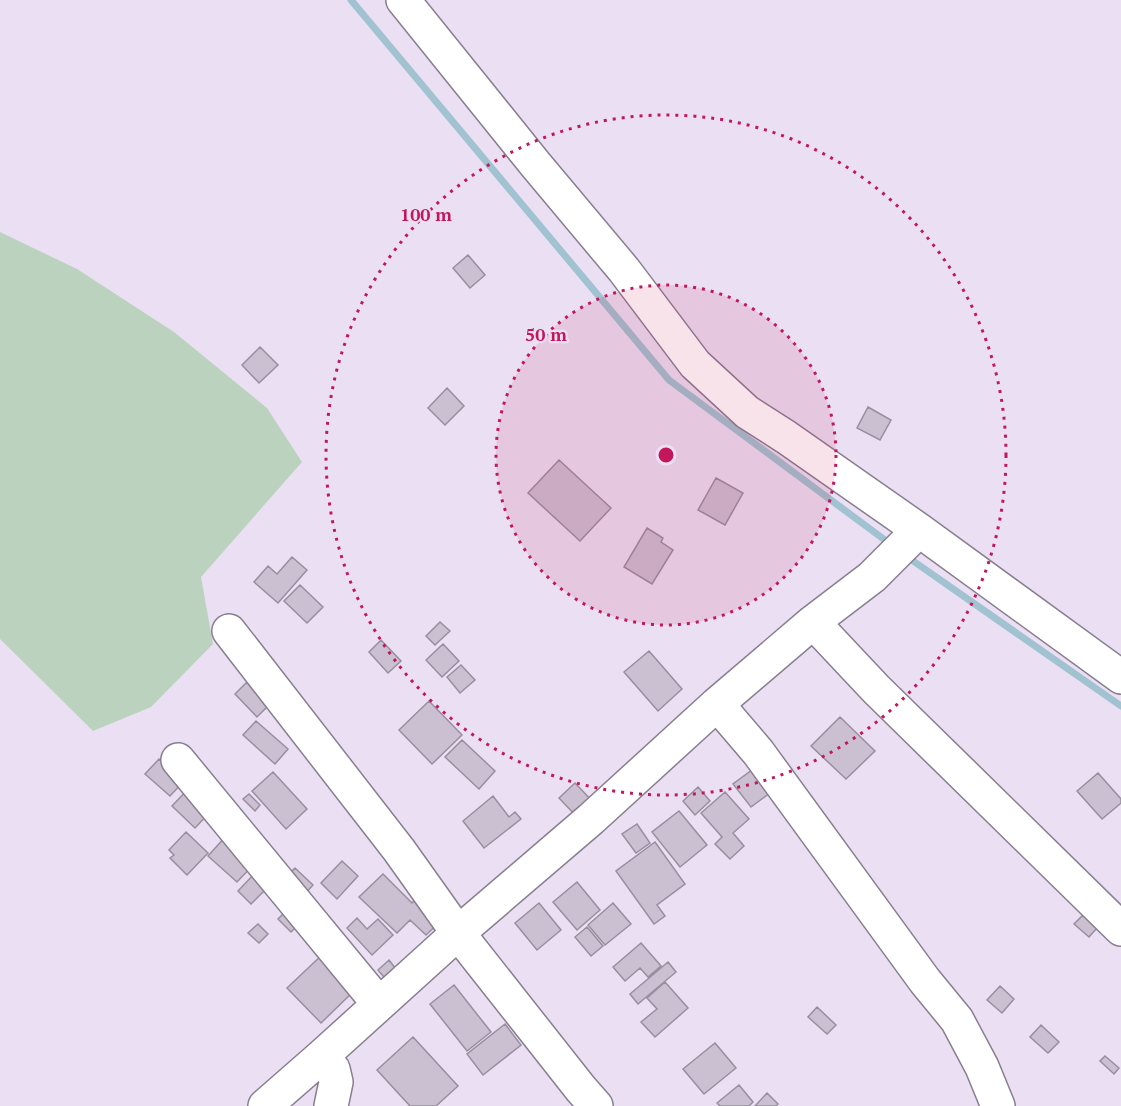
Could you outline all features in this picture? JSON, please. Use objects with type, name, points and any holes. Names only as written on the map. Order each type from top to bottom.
[{"type":"street","points":[[403,0],[624,270],[694,364],[747,412],[786,437],[915,534],[1121,677]]},
{"type":"street","points":[[265,1106],[458,933],[591,819],[717,704],[813,622],[872,577],[915,534]]},
{"type":"street","points":[[813,622],[885,697],[1121,929]]},
{"type":"street","points":[[229,632],[399,850],[458,933],[596,1106]]},
{"type":"street","points":[[717,704],[758,752],[925,981],[957,1020],[982,1066],[998,1106]]},
{"type":"street","points":[[178,760],[379,1004]]},
{"type":"street","points":[[321,1057],[333,1069],[336,1082],[331,1106]]},
{"type":"green space","points":[[0,232],[77,269],[174,332],[267,408],[302,462],[201,577],[213,644],[151,707],[93,731],[0,639]]},
{"type":"building","points":[[468,255],[485,275],[470,288],[453,268]]},
{"type":"building","points":[[260,347],[278,365],[259,383],[242,365]]},
{"type":"building","points":[[447,388],[464,406],[445,425],[428,408]]},
{"type":"building","points":[[868,407],[891,420],[880,440],[857,428]]},
{"type":"building","points":[[559,460],[611,508],[580,541],[528,493]]},
{"type":"building","points":[[716,478],[743,493],[725,525],[698,510]]},
{"type":"building","points":[[647,528],[663,538],[661,542],[673,550],[652,584],[624,567]]},
{"type":"building","points":[[292,557],[307,570],[278,603],[254,582],[268,566],[277,574]]},
{"type":"building","points":[[300,585],[323,607],[307,623],[284,601]]},
{"type":"building","points":[[440,622],[450,631],[435,645],[426,636]]},
{"type":"building","points":[[381,640],[401,661],[388,673],[369,652]]},
{"type":"building","points":[[443,644],[459,661],[442,677],[426,660]]},
{"type":"building","points":[[649,651],[682,689],[658,711],[624,672]]},
{"type":"building","points":[[461,665],[475,680],[460,693],[447,677]]},
{"type":"building","points":[[247,682],[269,705],[257,717],[235,694]]},
{"type":"building","points":[[429,701],[462,735],[432,764],[399,730]]},
{"type":"building","points":[[840,717],[875,751],[846,779],[811,746]]},
{"type":"building","points":[[256,721],[288,749],[275,764],[243,735]]},
{"type":"building","points":[[462,740],[495,771],[479,789],[445,757]]},
{"type":"building","points":[[159,759],[184,781],[170,796],[145,774]]},
{"type":"building","points":[[756,767],[774,790],[751,807],[733,784]]},
{"type":"building","points":[[273,772],[307,809],[286,829],[252,791]]},
{"type":"building","points":[[1098,773],[1121,799],[1121,803],[1102,819],[1077,791]]},
{"type":"building","points":[[575,783],[595,804],[579,819],[559,798]]},
{"type":"building","points":[[190,787],[213,809],[195,828],[172,806]]},
{"type":"building","points":[[698,787],[710,801],[695,815],[683,801]]},
{"type":"building","points":[[725,792],[749,819],[733,833],[744,846],[730,859],[715,844],[722,837],[701,813]]},
{"type":"building","points":[[249,794],[260,805],[255,811],[243,799]]},
{"type":"building","points":[[493,796],[509,817],[515,812],[521,819],[484,848],[463,821]]},
{"type":"building","points":[[679,811],[707,845],[680,867],[652,832]]},
{"type":"building","points":[[637,824],[650,843],[636,853],[622,834]]},
{"type":"building","points":[[186,832],[208,853],[187,875],[170,858],[174,855],[169,850]]},
{"type":"building","points":[[226,836],[255,863],[237,882],[208,856]]},
{"type":"building","points":[[655,842],[685,884],[657,905],[665,916],[654,924],[616,871]]},
{"type":"building","points":[[342,861],[358,876],[337,899],[321,883]]},
{"type":"building","points":[[295,868],[313,885],[302,897],[284,879]]},
{"type":"building","points":[[256,872],[270,885],[251,904],[238,891]]},
{"type":"building","points":[[383,874],[412,903],[420,895],[444,918],[426,935],[410,920],[397,933],[359,897]]},
{"type":"building","points":[[577,882],[600,910],[577,930],[553,902]]},
{"type":"building","points":[[539,903],[561,930],[537,950],[515,923]]},
{"type":"building","points":[[613,903],[631,924],[605,945],[588,925]]},
{"type":"building","points":[[293,904],[306,917],[291,932],[278,919]]},
{"type":"building","points":[[1083,915],[1097,928],[1089,937],[1074,924]]},
{"type":"building","points":[[357,918],[367,929],[378,919],[393,935],[372,955],[347,928]]},
{"type":"building","points":[[258,924],[268,934],[259,943],[248,933]]},
{"type":"building","points":[[587,927],[603,946],[591,956],[575,937]]},
{"type":"building","points":[[641,943],[661,966],[648,977],[640,968],[625,981],[613,967]]},
{"type":"building","points":[[324,953],[358,987],[321,1023],[287,988]]},
{"type":"building","points":[[389,960],[399,973],[389,983],[378,970]]},
{"type":"building","points":[[668,962],[676,972],[638,1004],[630,994]]},
{"type":"building","points":[[665,982],[688,1008],[655,1037],[641,1022],[657,1009],[647,998]]},
{"type":"building","points":[[454,985],[491,1032],[467,1051],[430,1004]]},
{"type":"building","points":[[1000,986],[1014,999],[1002,1013],[987,1000]]},
{"type":"building","points":[[817,1007],[836,1025],[827,1034],[808,1017]]},
{"type":"building","points":[[505,1024],[521,1045],[483,1075],[467,1054]]},
{"type":"building","points":[[1041,1025],[1059,1042],[1048,1053],[1030,1037]]},
{"type":"building","points":[[413,1037],[458,1086],[436,1106],[410,1106],[377,1070]]},
{"type":"building","points":[[715,1043],[736,1068],[704,1094],[683,1069]]},
{"type":"building","points":[[1105,1056],[1119,1068],[1114,1074],[1100,1061]]},
{"type":"building","points":[[739,1085],[753,1102],[749,1106],[720,1106],[717,1103]]},
{"type":"building","points":[[767,1093],[778,1104],[776,1106],[755,1106]]},
{"type":"waterway","points":[[351,0],[669,380],[893,546]]},
{"type":"waterway","points":[[906,556],[1121,706]]}]
